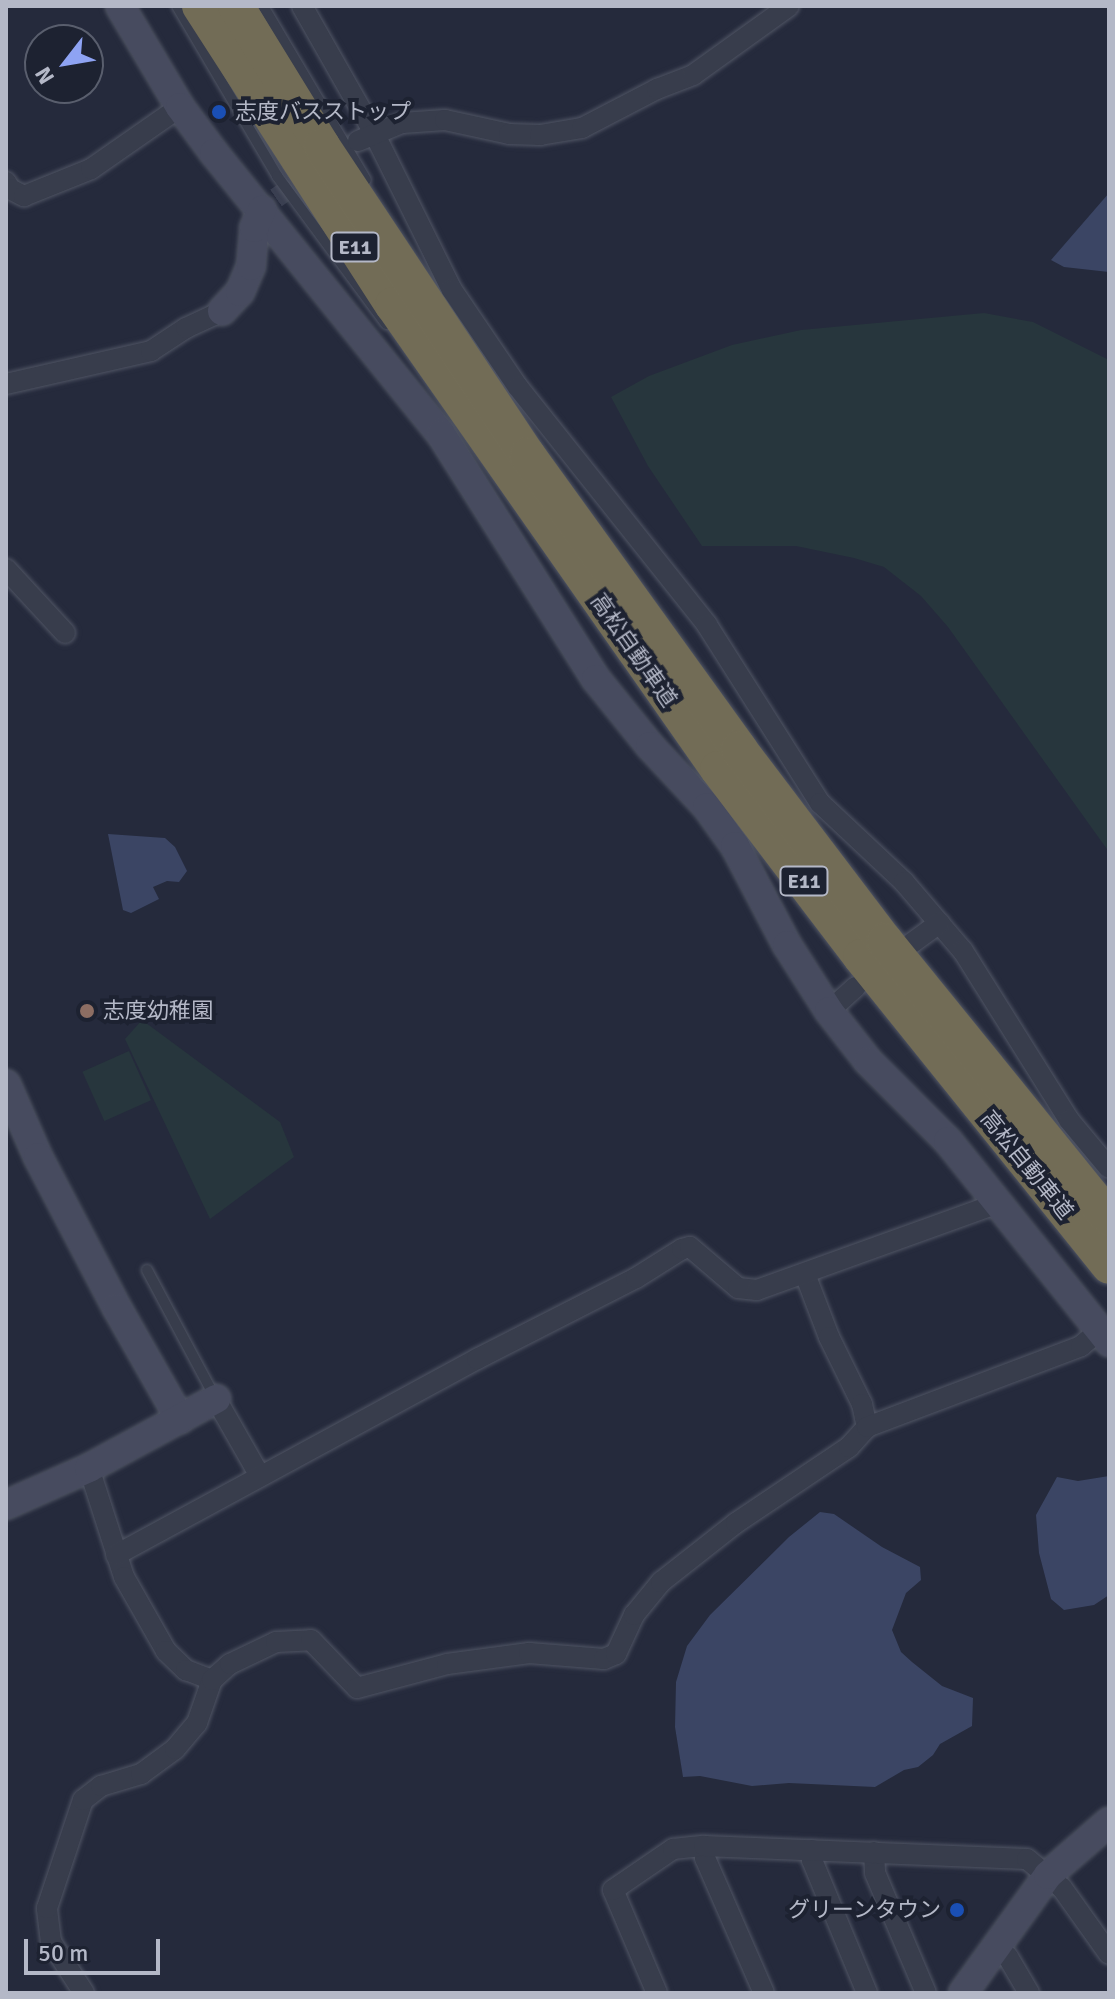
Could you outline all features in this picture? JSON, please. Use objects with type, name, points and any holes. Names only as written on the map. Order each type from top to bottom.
[{"type":"highway","name":"高松自動車道","points":[[200,6],[249,86],[490,448],[747,806],[982,1110],[1109,1266]]},
{"type":"highway","name":"高松自動車道","points":[[236,6],[322,146],[528,456],[748,761],[885,941],[1109,1218]]},
{"type":"street","points":[[84,1993],[51,1942],[47,1908],[83,1800],[101,1786],[141,1774],[175,1749],[197,1723],[212,1680],[230,1664],[276,1642],[311,1640],[357,1688],[447,1664],[529,1653],[604,1659],[616,1654],[634,1615],[661,1582],[736,1523],[849,1447],[867,1427],[1104,1337],[948,1141],[868,1061],[829,1011],[787,945],[735,846],[707,807],[650,746],[596,679],[441,434],[269,204],[180,107],[120,6]]},
{"type":"street","points":[[302,6],[366,137],[452,290],[518,387],[707,625],[820,803],[904,882],[963,951],[1069,1120],[1109,1168]]},
{"type":"street","points":[[366,137],[402,123],[445,120],[509,134],[540,135],[582,128],[693,75],[777,9]]},
{"type":"street","points":[[6,182],[10,189],[24,196],[91,169],[180,107]]},
{"type":"street","points":[[6,384],[151,351],[186,328],[222,311],[240,292],[251,266],[254,228],[269,204]]},
{"type":"street","points":[[6,569],[65,633]]},
{"type":"street","points":[[912,943],[940,923]]},
{"type":"street","points":[[829,1011],[856,987]]},
{"type":"street","points":[[6,1084],[38,1157],[109,1294],[180,1419]]},
{"type":"street","points":[[116,1555],[591,1298],[636,1278],[682,1249],[690,1247],[738,1288],[757,1290],[998,1203]]},
{"type":"street","points":[[805,1274],[829,1337],[862,1404],[867,1427]]},
{"type":"street","points":[[6,1505],[89,1468],[216,1399],[260,1476]]},
{"type":"street","points":[[89,1468],[116,1555],[166,1651],[186,1670],[212,1680]]},
{"type":"street","points":[[963,1993],[1048,1875],[1109,1822]]},
{"type":"street","points":[[657,1993],[613,1890],[673,1849],[704,1846],[1027,1859],[1062,1888],[1109,1954]]},
{"type":"street","points":[[704,1846],[705,1858],[764,1993]]},
{"type":"street","points":[[812,1850],[812,1860],[867,1993]]},
{"type":"street","points":[[874,1852],[875,1873],[926,1993]]},
{"type":"street","points":[[996,1946],[1008,1957],[1029,1993]]},
{"type":"lane","points":[[177,6],[277,176],[367,302],[398,339]]},
{"type":"lane","points":[[263,6],[373,193]]},
{"type":"lane","points":[[405,248],[464,360]]},
{"type":"lane","points":[[419,363],[490,448]]},
{"type":"lane","points":[[147,1270],[216,1399]]},
{"type":"shaded area","points":[[984,313],[1033,322],[1109,360],[1109,852],[948,627],[921,596],[884,567],[854,558],[796,546],[702,546],[648,466],[611,397],[649,376],[732,345],[801,330]]},
{"type":"shaded area","points":[[142,1020],[280,1122],[294,1157],[210,1219],[125,1039]]},
{"type":"shaded area","points":[[129,1051],[151,1100],[104,1121],[82,1072]]},
{"type":"water","points":[[1109,193],[1109,272],[1064,267],[1051,260]]},
{"type":"water","points":[[108,834],[165,838],[175,847],[187,871],[179,882],[167,881],[153,887],[159,899],[131,913],[123,910]]},
{"type":"water","points":[[1109,1476],[1109,1595],[1094,1605],[1064,1610],[1051,1599],[1039,1553],[1036,1515],[1057,1477],[1078,1481]]},
{"type":"water","points":[[820,1512],[834,1514],[882,1547],[920,1567],[921,1580],[906,1593],[892,1630],[901,1652],[912,1662],[942,1686],[973,1698],[972,1726],[940,1744],[933,1755],[918,1767],[904,1770],[875,1787],[789,1783],[752,1786],[700,1776],[683,1777],[675,1727],[676,1682],[687,1646],[710,1615],[789,1537]]},
{"type":"tunnel","points":[[276,198],[316,170]]},
{"type":"place","name":"志度バスストップ","points":[[219,112]]},
{"type":"place","name":"志度幼稚園","points":[[87,1011]]},
{"type":"place","name":"グリーンタウン","points":[[957,1910]]}]
